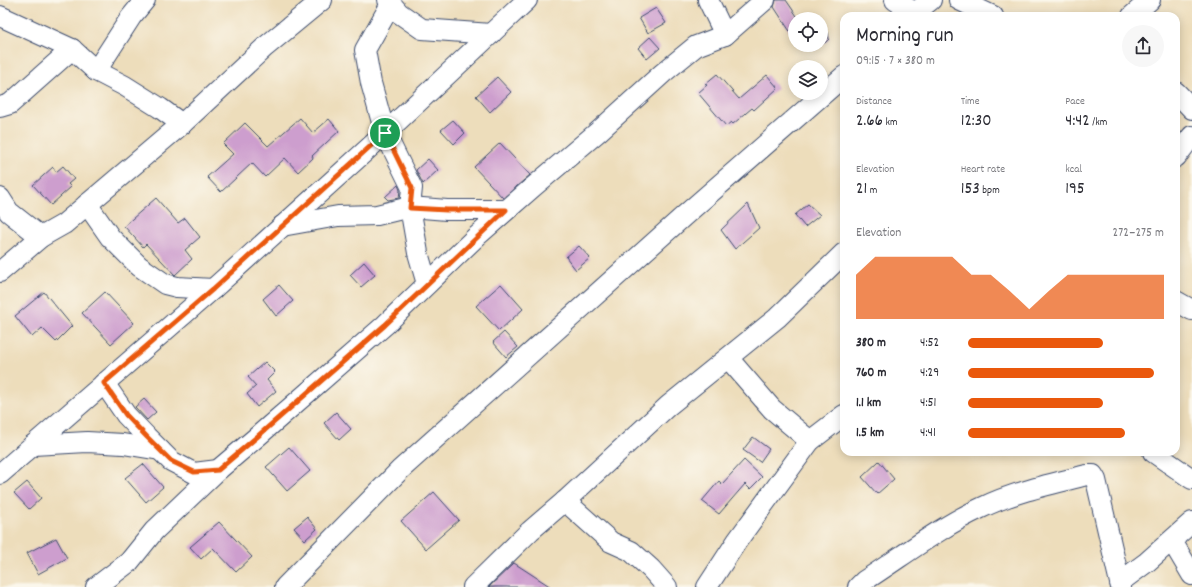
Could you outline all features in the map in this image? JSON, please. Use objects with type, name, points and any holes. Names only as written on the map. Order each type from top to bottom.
[{"type":"street","points":[[96,71],[131,17],[145,0]]},
{"type":"street","points":[[0,272],[41,238],[64,224],[182,124],[265,47],[322,0]]},
{"type":"street","points":[[0,474],[213,289],[385,133],[527,0]]},
{"type":"street","points":[[708,0],[725,35]]},
{"type":"street","points":[[96,587],[129,562],[154,531],[218,470],[385,325],[506,210],[696,46],[725,35],[765,0]]},
{"type":"street","points":[[895,0],[910,12]]},
{"type":"street","points":[[916,12],[931,0]]},
{"type":"street","points":[[959,0],[984,12]]},
{"type":"street","points":[[1136,12],[1150,0]]},
{"type":"street","points":[[427,284],[418,253],[410,208],[412,188],[385,133],[371,83],[365,50],[390,2],[399,13],[422,29],[491,34]]},
{"type":"street","points":[[0,16],[72,49],[96,71],[160,108],[182,124]]},
{"type":"street","points":[[0,108],[10,104],[72,49]]},
{"type":"street","points":[[285,587],[400,470],[685,215],[840,79]]},
{"type":"street","points":[[1180,96],[1192,109]]},
{"type":"street","points":[[1180,152],[1192,136]]},
{"type":"street","points":[[87,204],[110,237],[139,266],[165,284],[177,287],[213,289]]},
{"type":"street","points":[[3,205],[41,238]]},
{"type":"street","points":[[282,226],[338,216],[377,215],[410,208],[447,210],[506,210]]},
{"type":"street","points":[[474,587],[530,530],[565,501],[668,406],[777,318],[840,257]]},
{"type":"street","points":[[728,358],[772,409],[810,441]]},
{"type":"street","points":[[104,383],[126,415],[171,461],[194,472],[218,470]]},
{"type":"street","points":[[708,587],[737,541],[810,441],[840,418]]},
{"type":"street","points":[[33,445],[87,442],[123,444],[160,450]]},
{"type":"street","points":[[1159,456],[1192,479]]},
{"type":"street","points":[[858,587],[864,581],[943,529],[981,508],[1040,487],[1087,475],[1093,475],[1096,480],[1121,584],[1192,522]]},
{"type":"street","points":[[565,501],[611,542],[631,551],[651,569],[667,587]]},
{"type":"street","points":[[1172,541],[1192,575]]},
{"type":"building","points":[[776,0],[786,0],[794,12],[788,12],[788,28],[774,7]]},
{"type":"building","points":[[656,8],[666,23],[648,33],[639,18]]},
{"type":"building","points":[[650,37],[660,48],[647,59],[638,48]]},
{"type":"building","points":[[717,74],[739,99],[767,75],[778,88],[754,110],[752,108],[733,124],[731,122],[726,126],[698,93],[707,85],[705,84]]},
{"type":"building","points":[[497,77],[511,92],[490,112],[476,96]]},
{"type":"building","points":[[300,118],[313,133],[329,119],[339,131],[312,156],[313,158],[298,172],[285,158],[265,177],[252,163],[221,192],[207,177],[233,154],[223,144],[245,123],[268,146]]},
{"type":"building","points":[[453,120],[465,133],[454,144],[441,130]]},
{"type":"building","points":[[500,143],[530,175],[503,198],[474,167]]},
{"type":"building","points":[[428,159],[438,170],[423,184],[416,170]]},
{"type":"building","points":[[63,166],[74,179],[68,184],[71,187],[51,205],[33,185],[53,167],[56,172]]},
{"type":"building","points":[[398,185],[400,190],[399,198],[388,200],[385,197]]},
{"type":"building","points":[[156,198],[178,223],[185,218],[200,237],[185,250],[192,259],[175,275],[146,244],[143,247],[124,226]]},
{"type":"building","points":[[748,204],[759,228],[735,249],[721,230]]},
{"type":"building","points":[[808,204],[820,215],[805,227],[795,215]]},
{"type":"building","points":[[579,246],[590,258],[576,270],[566,257]]},
{"type":"building","points":[[364,262],[375,275],[361,287],[350,275]]},
{"type":"building","points":[[501,284],[523,309],[499,331],[476,306]]},
{"type":"building","points":[[279,285],[293,301],[276,316],[263,299]]},
{"type":"building","points":[[44,292],[72,326],[56,342],[42,328],[32,337],[15,316]]},
{"type":"building","points":[[105,292],[134,323],[111,344],[82,313]]},
{"type":"building","points":[[504,332],[518,347],[506,357],[493,342]]},
{"type":"building","points":[[265,362],[275,372],[267,380],[276,391],[257,407],[247,394],[256,386],[248,377]]},
{"type":"building","points":[[144,399],[156,412],[147,420],[135,407]]},
{"type":"building","points":[[336,412],[351,429],[339,440],[324,423]]},
{"type":"building","points":[[753,437],[769,449],[760,462],[743,450]]},
{"type":"building","points":[[289,447],[310,471],[287,491],[266,467]]},
{"type":"building","points":[[744,460],[762,477],[750,489],[745,484],[719,514],[702,501],[719,481],[722,484]]},
{"type":"building","points":[[879,461],[894,479],[877,494],[862,477]]},
{"type":"building","points":[[143,464],[163,487],[146,502],[125,478]]},
{"type":"building","points":[[27,482],[41,498],[29,509],[14,493]]},
{"type":"building","points":[[434,492],[459,520],[426,549],[401,521]]},
{"type":"building","points":[[307,517],[317,529],[305,540],[294,528]]},
{"type":"building","points":[[219,522],[252,557],[236,572],[213,548],[201,559],[190,547]]},
{"type":"building","points":[[56,538],[67,558],[38,574],[27,553]]},
{"type":"building","points":[[514,563],[551,587],[489,587]]},
{"type":"route","points":[[385,133],[412,188],[410,208],[447,210],[506,210],[385,325],[218,470],[194,472],[171,461],[126,415],[104,383],[213,289],[385,133]]}]
